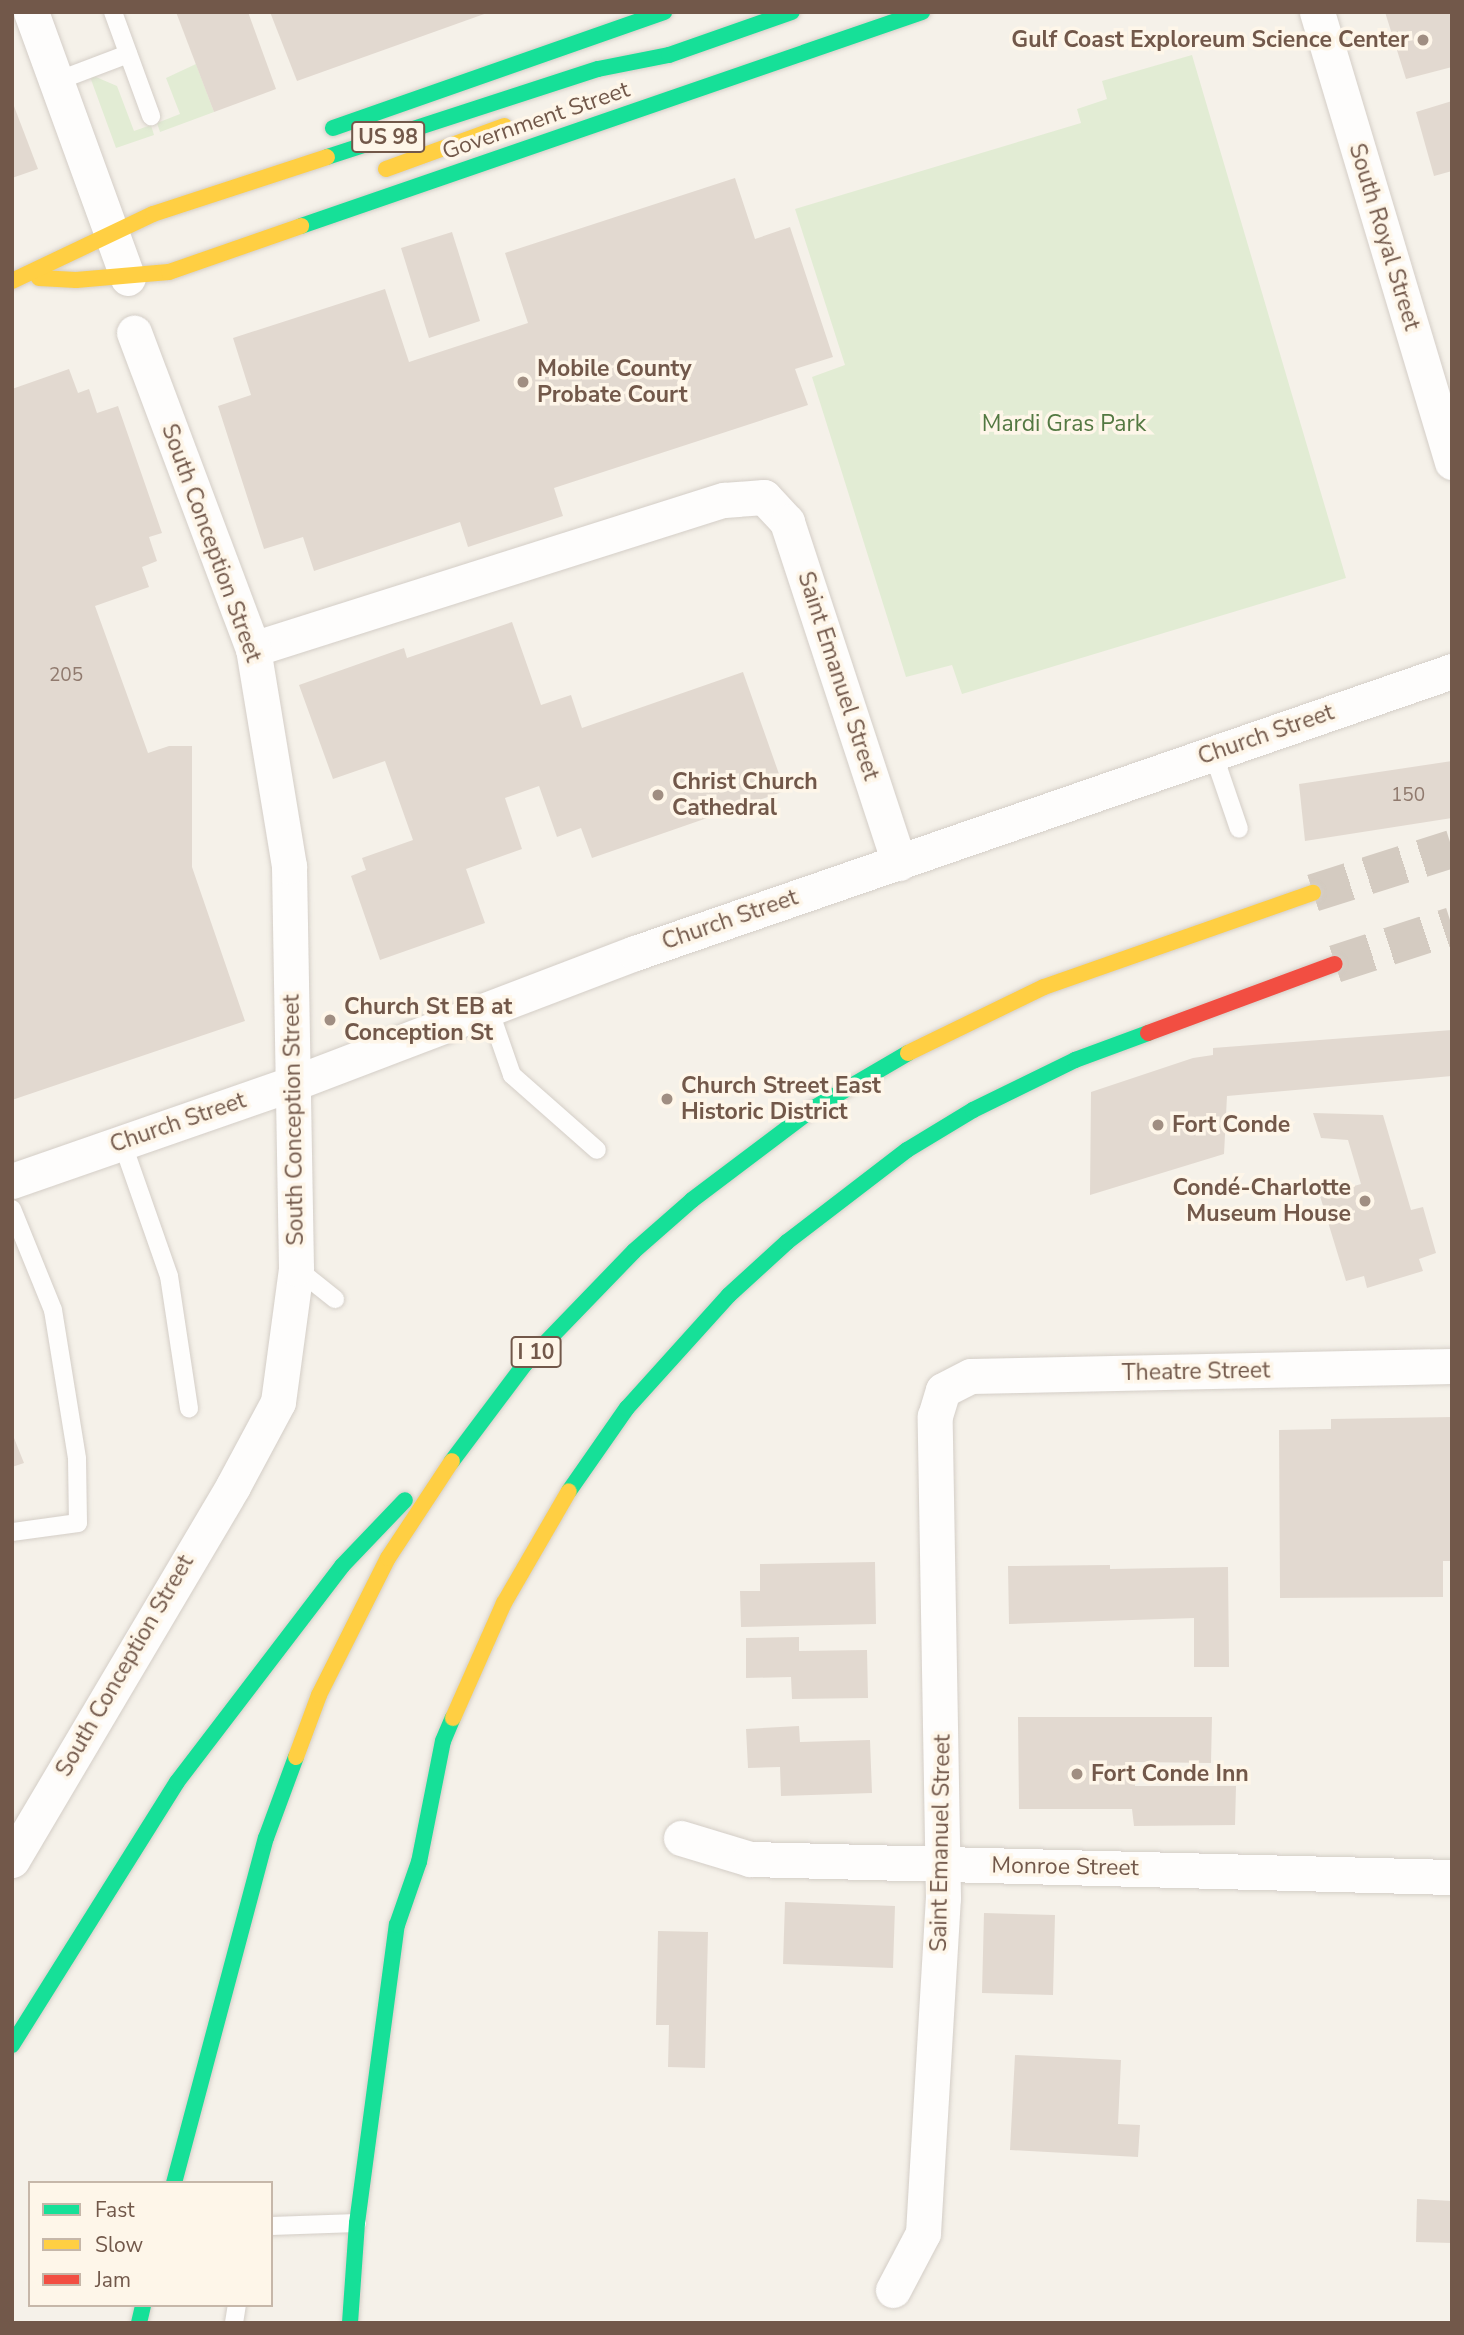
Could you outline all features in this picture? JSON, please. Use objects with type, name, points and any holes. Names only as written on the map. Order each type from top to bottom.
[{"type":"main road","points":[[315,135],[624,19],[664,12]]},
{"type":"main road","name":"Government Street","points":[[12,282],[122,242],[153,214],[598,69],[669,55],[792,12]]},
{"type":"main road","name":"Government Street","points":[[40,273],[122,242],[182,267],[922,12]]},
{"type":"main road","name":"Government Street","points":[[613,85],[669,55]]},
{"type":"main road","name":"Government Street","points":[[369,176],[524,119]]},
{"type":"main road","name":"I 10","points":[[175,2181],[242,1920],[289,1770],[319,1695],[388,1558],[481,1420],[524,1365],[634,1251],[749,1154],[814,1108],[892,1060],[1044,988],[1313,893]]},
{"type":"main road","points":[[350,2323],[357,2223],[397,1925],[419,1862],[443,1741],[472,1667],[541,1532],[627,1408],[694,1332],[787,1242],[907,1150],[984,1104],[1075,1060],[1335,964]]},
{"type":"main road","points":[[12,2045],[177,1782],[342,1566],[481,1420]]},
{"type":"street","points":[[31,12],[122,242]]},
{"type":"street","name":"South Royal Street","points":[[1317,12],[1452,461]]},
{"type":"street","name":"South Conception Street","points":[[12,1860],[150,1619],[233,1486],[278,1402],[296,1268],[289,866],[253,649],[134,333]]},
{"type":"street","name":"Saint Emanuel Street","points":[[253,649],[724,500],[764,497],[787,522],[899,863]]},
{"type":"street","name":"Church Street","points":[[12,1181],[294,1083],[635,953],[1452,671]]},
{"type":"street","name":"Theatre Street","points":[[943,1390],[971,1376],[1452,1367]]},
{"type":"street","name":"Saint Emanuel Street","points":[[892,2290],[923,2232],[945,1864],[935,1416],[943,1390]]},
{"type":"street","name":"Monroe Street","points":[[681,1838],[750,1859],[1452,1877]]},
{"type":"lane","points":[[113,12],[151,116]]},
{"type":"lane","points":[[57,81],[128,54]]},
{"type":"lane","points":[[1213,753],[1239,829]]},
{"type":"lane","points":[[489,1009],[512,1075],[597,1150]]},
{"type":"lane","points":[[122,1142],[169,1276],[189,1408]]},
{"type":"lane","points":[[12,1209],[53,1310],[77,1459],[78,1510],[78,1523],[12,1532]]},
{"type":"lane","points":[[296,1268],[335,1299]]},
{"type":"lane","points":[[273,2226],[357,2223]]},
{"type":"green space","name":"Mardi Gras Park","points":[[1192,55],[1346,578],[962,694],[952,665],[906,677],[812,377],[845,365],[795,209],[1081,123],[1077,109],[1107,99],[1102,81]]},
{"type":"green space","points":[[196,64],[214,112],[160,132],[157,123],[180,114],[166,78]]},
{"type":"green space","points":[[89,74],[117,86],[134,131],[151,125],[154,135],[116,148]]},
{"type":"building","points":[[176,12],[248,12],[276,89],[214,112]]},
{"type":"building","points":[[270,12],[487,12],[487,13],[297,81]]},
{"type":"building","name":"Gulf Coast Exploreum Science Center","points":[[1385,12],[1452,12],[1452,67],[1406,79]]},
{"type":"building","points":[[12,101],[38,169],[12,178]]},
{"type":"building","name":"Gulf Coast Exploreum Science Center","points":[[1452,101],[1452,171],[1434,176],[1416,112]]},
{"type":"building","name":"Mobile County Probate Court","points":[[735,178],[755,239],[790,227],[833,357],[795,369],[808,405],[554,488],[563,516],[468,547],[460,522],[314,571],[303,537],[264,549],[218,406],[251,395],[233,338],[385,289],[409,362],[528,323],[505,253]]},
{"type":"building","points":[[452,232],[480,321],[429,338],[401,248]]},
{"type":"building","points":[[69,369],[78,393],[89,389],[97,413],[118,406],[162,533],[149,537],[157,561],[142,567],[149,587],[95,606],[148,753],[169,746],[192,746],[192,867],[245,1021],[12,1100],[12,389]]},
{"type":"building","name":"Christ Church Cathedral","points":[[512,622],[541,705],[571,695],[582,728],[743,672],[785,791],[592,858],[581,828],[557,837],[539,786],[505,798],[522,849],[466,869],[485,923],[380,960],[351,876],[366,870],[362,858],[413,840],[385,761],[333,779],[299,685],[404,648],[407,658]]},
{"type":"building","points":[[1452,761],[1452,818],[1305,841],[1299,784]]},
{"type":"building","name":"Fort Conde","points":[[1452,1030],[1452,1076],[1227,1096],[1224,1154],[1090,1195],[1091,1092],[1193,1058],[1213,1055],[1213,1048]]},
{"type":"building","name":"Condé-Charlotte Museum House","points":[[1313,1113],[1383,1115],[1411,1210],[1423,1207],[1436,1253],[1419,1259],[1423,1271],[1367,1288],[1364,1276],[1346,1281],[1320,1196],[1361,1184],[1348,1140],[1321,1138]]},
{"type":"building","points":[[1452,1417],[1452,1561],[1443,1561],[1443,1597],[1280,1598],[1279,1430],[1331,1429],[1331,1419]]},
{"type":"building","points":[[12,1433],[24,1463],[12,1467]]},
{"type":"building","points":[[875,1562],[876,1624],[741,1627],[740,1591],[760,1591],[760,1564]]},
{"type":"building","points":[[1110,1565],[1110,1569],[1228,1567],[1229,1667],[1194,1667],[1194,1618],[1009,1624],[1008,1566]]},
{"type":"building","points":[[799,1637],[799,1651],[867,1650],[868,1698],[792,1699],[791,1677],[746,1678],[746,1638]]},
{"type":"building","name":"Fort Conde Inn","points":[[1018,1717],[1212,1717],[1211,1763],[1135,1762],[1135,1786],[1236,1786],[1235,1825],[1134,1826],[1132,1809],[1019,1809]]},
{"type":"building","points":[[799,1726],[800,1742],[870,1740],[872,1793],[781,1796],[780,1767],[748,1768],[746,1729]]},
{"type":"building","points":[[785,1902],[895,1906],[893,1968],[783,1964]]},
{"type":"building","points":[[984,1913],[1055,1915],[1053,1995],[982,1993]]},
{"type":"building","points":[[658,1931],[708,1932],[705,2068],[668,2067],[669,2025],[656,2025]]},
{"type":"building","points":[[1015,2055],[1121,2060],[1118,2124],[1140,2125],[1138,2157],[1010,2150]]},
{"type":"building","points":[[1417,2199],[1452,2201],[1452,2243],[1416,2242]]},
{"type":"tunnel","points":[[1313,893],[1452,849]]},
{"type":"tunnel","points":[[1335,964],[1452,926]]},
{"type":"traffic: fast","points":[[333,128],[664,12]]},
{"type":"traffic: fast","points":[[327,157],[598,69],[669,55],[792,12]]},
{"type":"traffic: fast","points":[[301,226],[922,12]]},
{"type":"traffic: fast","points":[[569,1491],[627,1408],[729,1295],[787,1242],[907,1150],[973,1110],[1075,1060],[1148,1033]]},
{"type":"traffic: fast","points":[[452,1461],[524,1365],[634,1251],[692,1200],[814,1108],[908,1053]]},
{"type":"traffic: fast","points":[[12,2045],[177,1782],[342,1566],[405,1500]]},
{"type":"traffic: fast","points":[[350,2323],[357,2223],[397,1925],[419,1862],[443,1741],[453,1718]]},
{"type":"traffic: fast","points":[[175,2181],[266,1838],[296,1757]]},
{"type":"traffic: fast","points":[[139,2323],[143,2307]]},
{"type":"traffic: slow","points":[[386,169],[504,126]]},
{"type":"traffic: slow","points":[[12,281],[153,214],[327,157]]},
{"type":"traffic: slow","points":[[39,278],[76,280],[169,272],[301,226]]},
{"type":"traffic: slow","points":[[908,1053],[1044,987],[1313,893]]},
{"type":"traffic: slow","points":[[296,1757],[319,1695],[388,1558],[452,1461]]},
{"type":"traffic: slow","points":[[453,1718],[504,1603],[569,1491]]},
{"type":"traffic: jam","points":[[1148,1033],[1335,964]]},
{"type":"place","name":"Gulf Coast Exploreum Science Center","points":[[1423,40]]},
{"type":"place","name":"Mobile County Probate Court","points":[[523,382]]},
{"type":"place","name":"Christ Church Cathedral","points":[[658,795]]},
{"type":"place","name":"Church St EB at Conception St","points":[[330,1020]]},
{"type":"place","name":"Church Street East Historic District","points":[[667,1099]]},
{"type":"place","name":"Fort Conde","points":[[1158,1125]]},
{"type":"place","name":"Condé-Charlotte Museum House","points":[[1365,1201]]},
{"type":"place","name":"Fort Conde Inn","points":[[1077,1774]]}]
